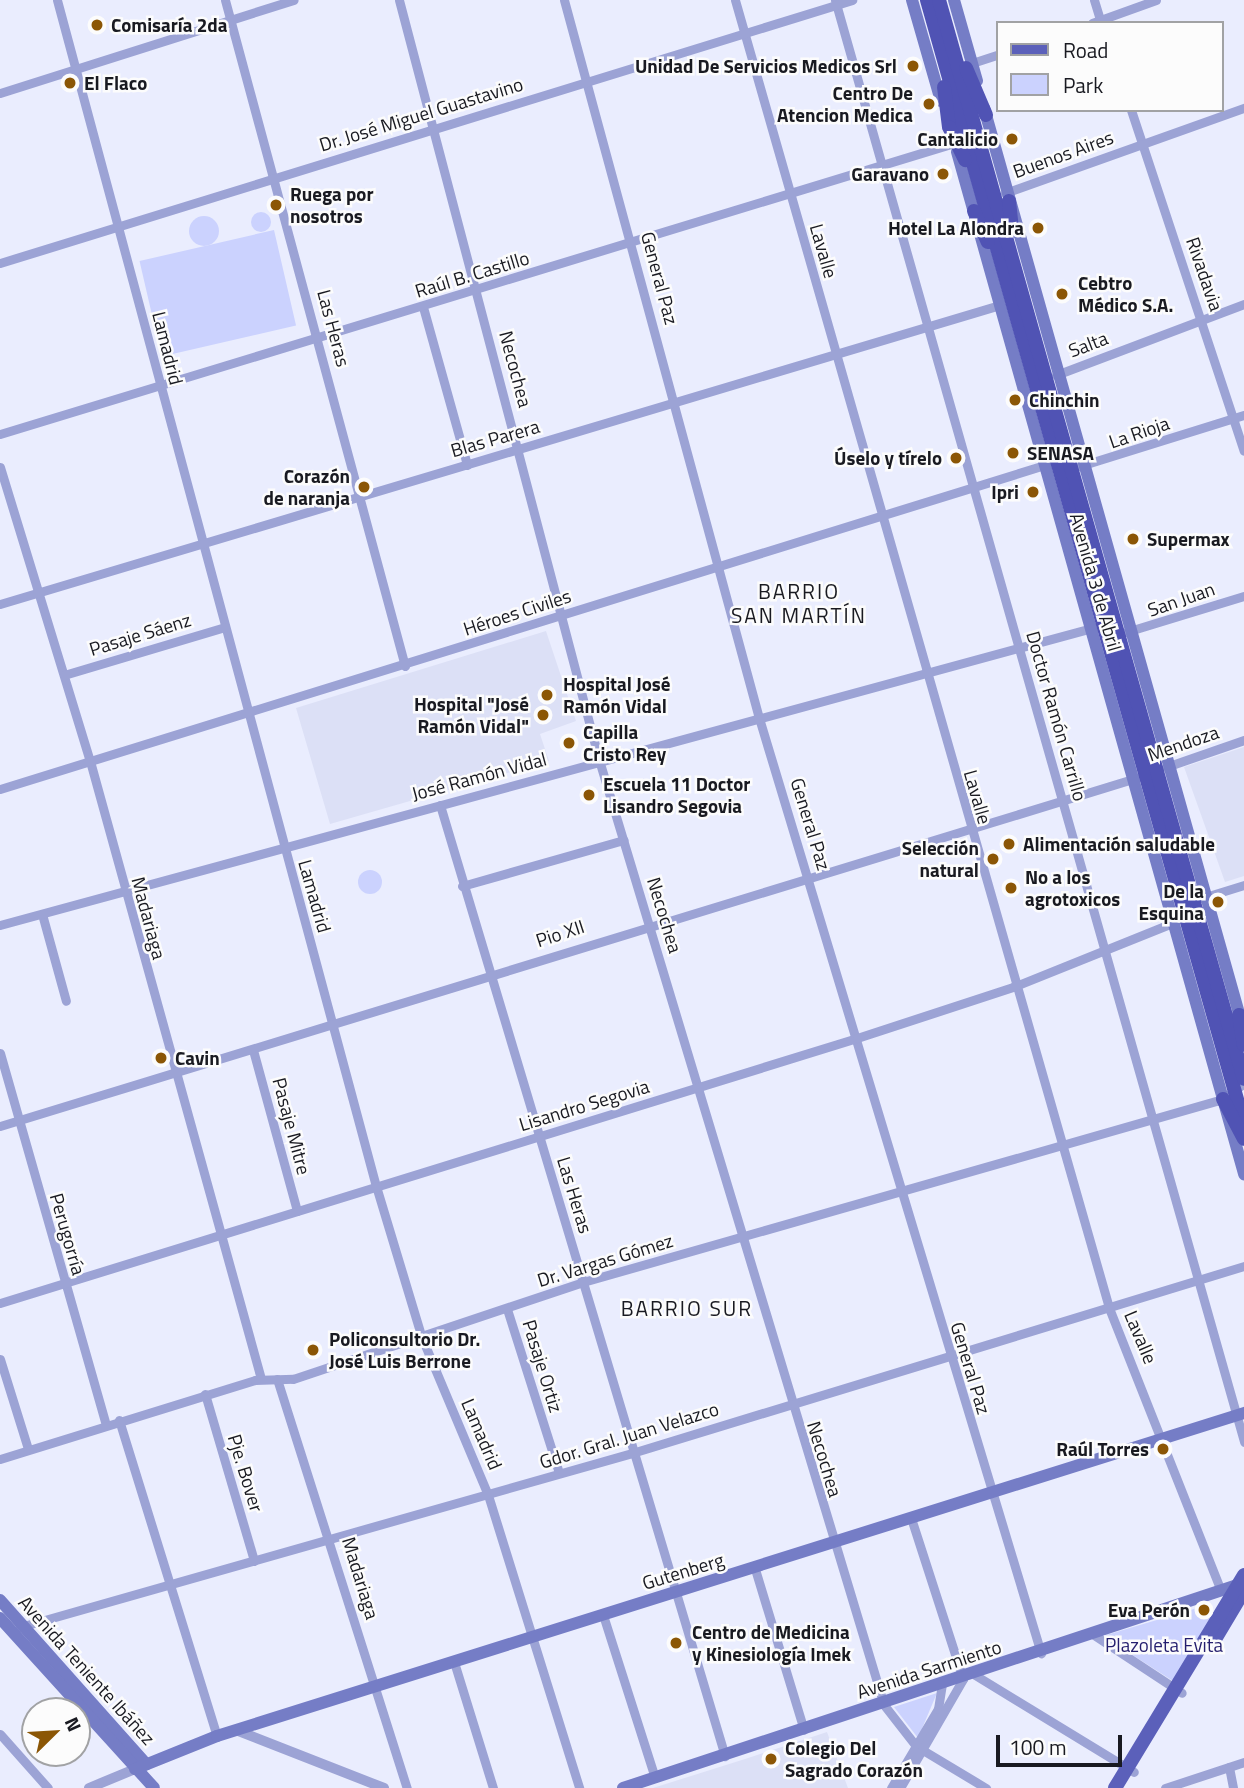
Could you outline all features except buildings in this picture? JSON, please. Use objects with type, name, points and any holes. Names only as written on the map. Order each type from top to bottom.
[{"type":"highway","points":[[925,0],[953,69],[986,115]]},
{"type":"highway","points":[[940,0],[953,69],[949,127],[988,201],[1028,330]]},
{"type":"highway","name":"Avenida 3 de Abril","points":[[953,69],[988,201]]},
{"type":"highway","points":[[988,201],[1028,330]]},
{"type":"highway","name":"Avenida 3 de Abril","points":[[1028,330],[1151,772],[1193,902],[1244,1124]]},
{"type":"highway","points":[[1239,1014],[1244,1045]]},
{"type":"highway","points":[[1236,1088],[1244,1139]]},
{"type":"main road","name":"Avenida 3 de Abril","points":[[912,0],[953,69]]},
{"type":"main road","name":"Avenida 3 de Abril","points":[[953,69],[954,0]]},
{"type":"main road","name":"Avenida 3 de Abril","points":[[986,115],[988,201],[1000,305],[1087,467],[1133,634],[1173,926],[1236,1088],[1244,1174]]},
{"type":"main road","name":"Avenida 3 de Abril","points":[[949,127],[954,143],[988,201],[1041,379],[1043,463],[1088,626],[1151,772],[1193,902],[1244,1032]]},
{"type":"main road","name":"Gutenberg","points":[[140,1766],[217,1736],[991,1497],[1242,1414]]},
{"type":"main road","name":"Avenida Sarmiento","points":[[623,1788],[969,1677],[1242,1583]]},
{"type":"main road","points":[[1115,1788],[1130,1770],[1179,1691],[1242,1583]]},
{"type":"main road","name":"Avenida Teniente Ibáñez","points":[[0,1600],[20,1627],[140,1766],[154,1788]]},
{"type":"main road","name":"Avenida Teniente Ibáñez","points":[[0,1618],[140,1766]]},
{"type":"main road","points":[[1125,1788],[1130,1770]]},
{"type":"street","name":"Lamadrid","points":[[57,0],[376,1186],[422,1338],[488,1495],[579,1788]]},
{"type":"street","name":"Las Heras","points":[[225,0],[277,176],[405,666]]},
{"type":"street","points":[[0,93],[295,0]]},
{"type":"street","name":"Necochea","points":[[399,0],[599,760],[699,1088],[790,1405],[884,1705],[920,1748],[986,1788]]},
{"type":"street","name":"General Paz","points":[[564,0],[632,241],[759,718],[857,1038],[991,1497],[1041,1653]]},
{"type":"street","name":"Lavalle","points":[[735,0],[923,673],[1109,1308],[1166,1441],[1221,1591]]},
{"type":"street","name":"Dr. José Miguel Guastavino","points":[[0,263],[434,127],[745,37],[836,2],[852,0]]},
{"type":"street","points":[[1094,0],[1098,21]]},
{"type":"street","points":[[1101,21],[1156,0]]},
{"type":"street","name":"Doctor Ramón Carrillo","points":[[836,2],[971,485],[1200,1279],[1242,1414],[1244,1442]]},
{"type":"street","points":[[953,69],[996,55]]},
{"type":"street","name":"Buenos Aires","points":[[988,201],[1244,108]]},
{"type":"street","name":"Rivadavia","points":[[1132,112],[1202,319],[1239,416],[1244,450]]},
{"type":"street","name":"Raúl B. Castillo","points":[[0,434],[477,291],[632,241],[882,169],[954,143]]},
{"type":"street","name":"Salta","points":[[1041,379],[1244,304]]},
{"type":"street","name":"Blas Parera","points":[[0,604],[1000,305]]},
{"type":"street","points":[[423,307],[467,465]]},
{"type":"street","name":"La Rioja","points":[[1043,463],[1087,467],[1239,416]]},
{"type":"street","name":"Héroes Civiles","points":[[0,789],[249,715],[1043,463]]},
{"type":"street","name":"Madariaga","points":[[0,467],[90,761],[173,1075],[261,1379]]},
{"type":"street","name":"San Juan","points":[[1088,626],[1133,634],[1244,596]]},
{"type":"street","name":"José Ramón Vidal","points":[[0,925],[1088,626]]},
{"type":"street","name":"Pasaje Sáenz","points":[[64,675],[225,627]]},
{"type":"street","name":"Mendoza","points":[[1151,772],[1244,740]]},
{"type":"street","name":"Pio XII","points":[[0,1126],[253,1050],[649,923],[970,829],[1151,772]]},
{"type":"street","name":"Las Heras","points":[[439,805],[725,1756]]},
{"type":"street","points":[[462,886],[624,840]]},
{"type":"street","points":[[1173,926],[1193,902],[1244,885]]},
{"type":"street","points":[[42,914],[66,1001]]},
{"type":"street","name":"Lisandro Segovia","points":[[0,1303],[857,1038],[1013,987],[1173,926]]},
{"type":"street","name":"Pasaje Mitre","points":[[253,1050],[297,1211]]},
{"type":"street","name":"Perugorría","points":[[0,1053],[106,1424]]},
{"type":"street","name":"Dr. Vargas Gómez","points":[[0,1459],[205,1394],[261,1379],[277,1380],[422,1338],[583,1282],[1154,1119],[1236,1088]]},
{"type":"street","name":"Gdor. Gral. Juan Velazco","points":[[20,1627],[632,1453],[948,1354],[1244,1266]]},
{"type":"street","name":"Pasaje Ortiz","points":[[507,1309],[559,1474]]},
{"type":"street","points":[[0,1359],[28,1449]]},
{"type":"street","name":"Madariaga","points":[[277,1380],[331,1540],[407,1788]]},
{"type":"street","name":"Pje. Bover","points":[[205,1394],[254,1561]]},
{"type":"street","points":[[119,1420],[172,1583],[217,1736]]},
{"type":"street","points":[[912,1521],[969,1677],[1130,1770]]},
{"type":"street","points":[[755,1569],[804,1730]]},
{"type":"street","points":[[603,1615],[655,1778]]},
{"type":"street","points":[[1094,1635],[1179,1691]]},
{"type":"street","points":[[454,1662],[493,1788]]},
{"type":"street","points":[[891,1788],[969,1677]]},
{"type":"street","points":[[900,1788],[938,1709],[942,1685]]},
{"type":"street","points":[[236,1730],[384,1788]]},
{"type":"street","points":[[0,1734],[48,1788]]},
{"type":"street","points":[[1165,1788],[1244,1762]]},
{"type":"street","points":[[89,1788],[140,1766]]},
{"type":"street","points":[[1229,1767],[1233,1788]]},
{"type":"shaded area","points":[[546,631],[576,721],[540,734],[549,761],[330,824],[296,708]]},
{"type":"shaded area","points":[[1244,747],[1244,876],[1225,882],[1184,767]]},
{"type":"shaded area","points":[[827,1732],[848,1788],[653,1788],[745,1759]]},
{"type":"green space","points":[[261,212],[268,215],[271,222],[268,229],[261,232],[254,229],[251,222],[254,215]]},
{"type":"green space","points":[[204,216],[214,221],[219,231],[214,241],[204,246],[194,241],[189,231],[194,221]]},
{"type":"green space","points":[[274,230],[296,325],[162,357],[140,261]]},
{"type":"green space","points":[[365,870],[375,870],[382,877],[382,887],[375,894],[365,894],[358,887],[358,877]]},
{"type":"green space","name":"Plazoleta Evita","points":[[1197,1608],[1212,1615],[1173,1681],[1103,1636]]},
{"type":"green space","points":[[937,1693],[918,1738],[894,1707]]},
{"type":"place","name":"Comisaría 2da","points":[[97,25]]},
{"type":"place","name":"Unidad De Servicios Medicos Srl","points":[[913,66]]},
{"type":"place","name":"El Flaco","points":[[70,83]]},
{"type":"place","name":"Centro De Atencion Medica","points":[[929,104]]},
{"type":"place","name":"Cantalicio","points":[[1012,139]]},
{"type":"place","name":"Garavano","points":[[943,174]]},
{"type":"place","name":"Ruega por nosotros","points":[[276,205]]},
{"type":"place","name":"Hotel La Alondra","points":[[1038,228]]},
{"type":"place","name":"Cebtro Médico S.A.","points":[[1062,294]]},
{"type":"place","name":"Chinchin","points":[[1015,400]]},
{"type":"place","name":"SENASA","points":[[1013,453]]},
{"type":"place","name":"Úselo y tírelo","points":[[956,458]]},
{"type":"place","name":"Corazón de naranja","points":[[364,487]]},
{"type":"place","name":"Ipri","points":[[1033,492]]},
{"type":"place","name":"Supermax","points":[[1133,539]]},
{"type":"place","name":"Hospital José Ramón Vidal","points":[[547,695]]},
{"type":"place","name":"Hospital \"José Ramón Vidal\"","points":[[543,715]]},
{"type":"place","name":"Capilla Cristo Rey","points":[[569,743]]},
{"type":"place","name":"Escuela 11 Doctor Lisandro Segovia","points":[[589,795]]},
{"type":"place","name":"Alimentación saludable","points":[[1009,844]]},
{"type":"place","name":"Selección natural","points":[[993,859]]},
{"type":"place","name":"No a los agrotoxicos","points":[[1011,888]]},
{"type":"place","name":"De la Esquina","points":[[1218,902]]},
{"type":"place","name":"Cavin","points":[[161,1058]]},
{"type":"place","name":"Policonsultorio Dr. José Luis Berrone","points":[[313,1350]]},
{"type":"place","name":"Raúl Torres","points":[[1163,1449]]},
{"type":"place","name":"Eva Perón","points":[[1204,1610]]},
{"type":"place","name":"Centro de Medicina y Kinesiología Imek","points":[[676,1643]]},
{"type":"place","name":"Colegio Del Sagrado Corazón","points":[[771,1759]]},
{"type":"district","name":"BARRIO SAN MARTÍN","points":[[799,603]]},
{"type":"district","name":"BARRIO SUR","points":[[687,1308]]}]
